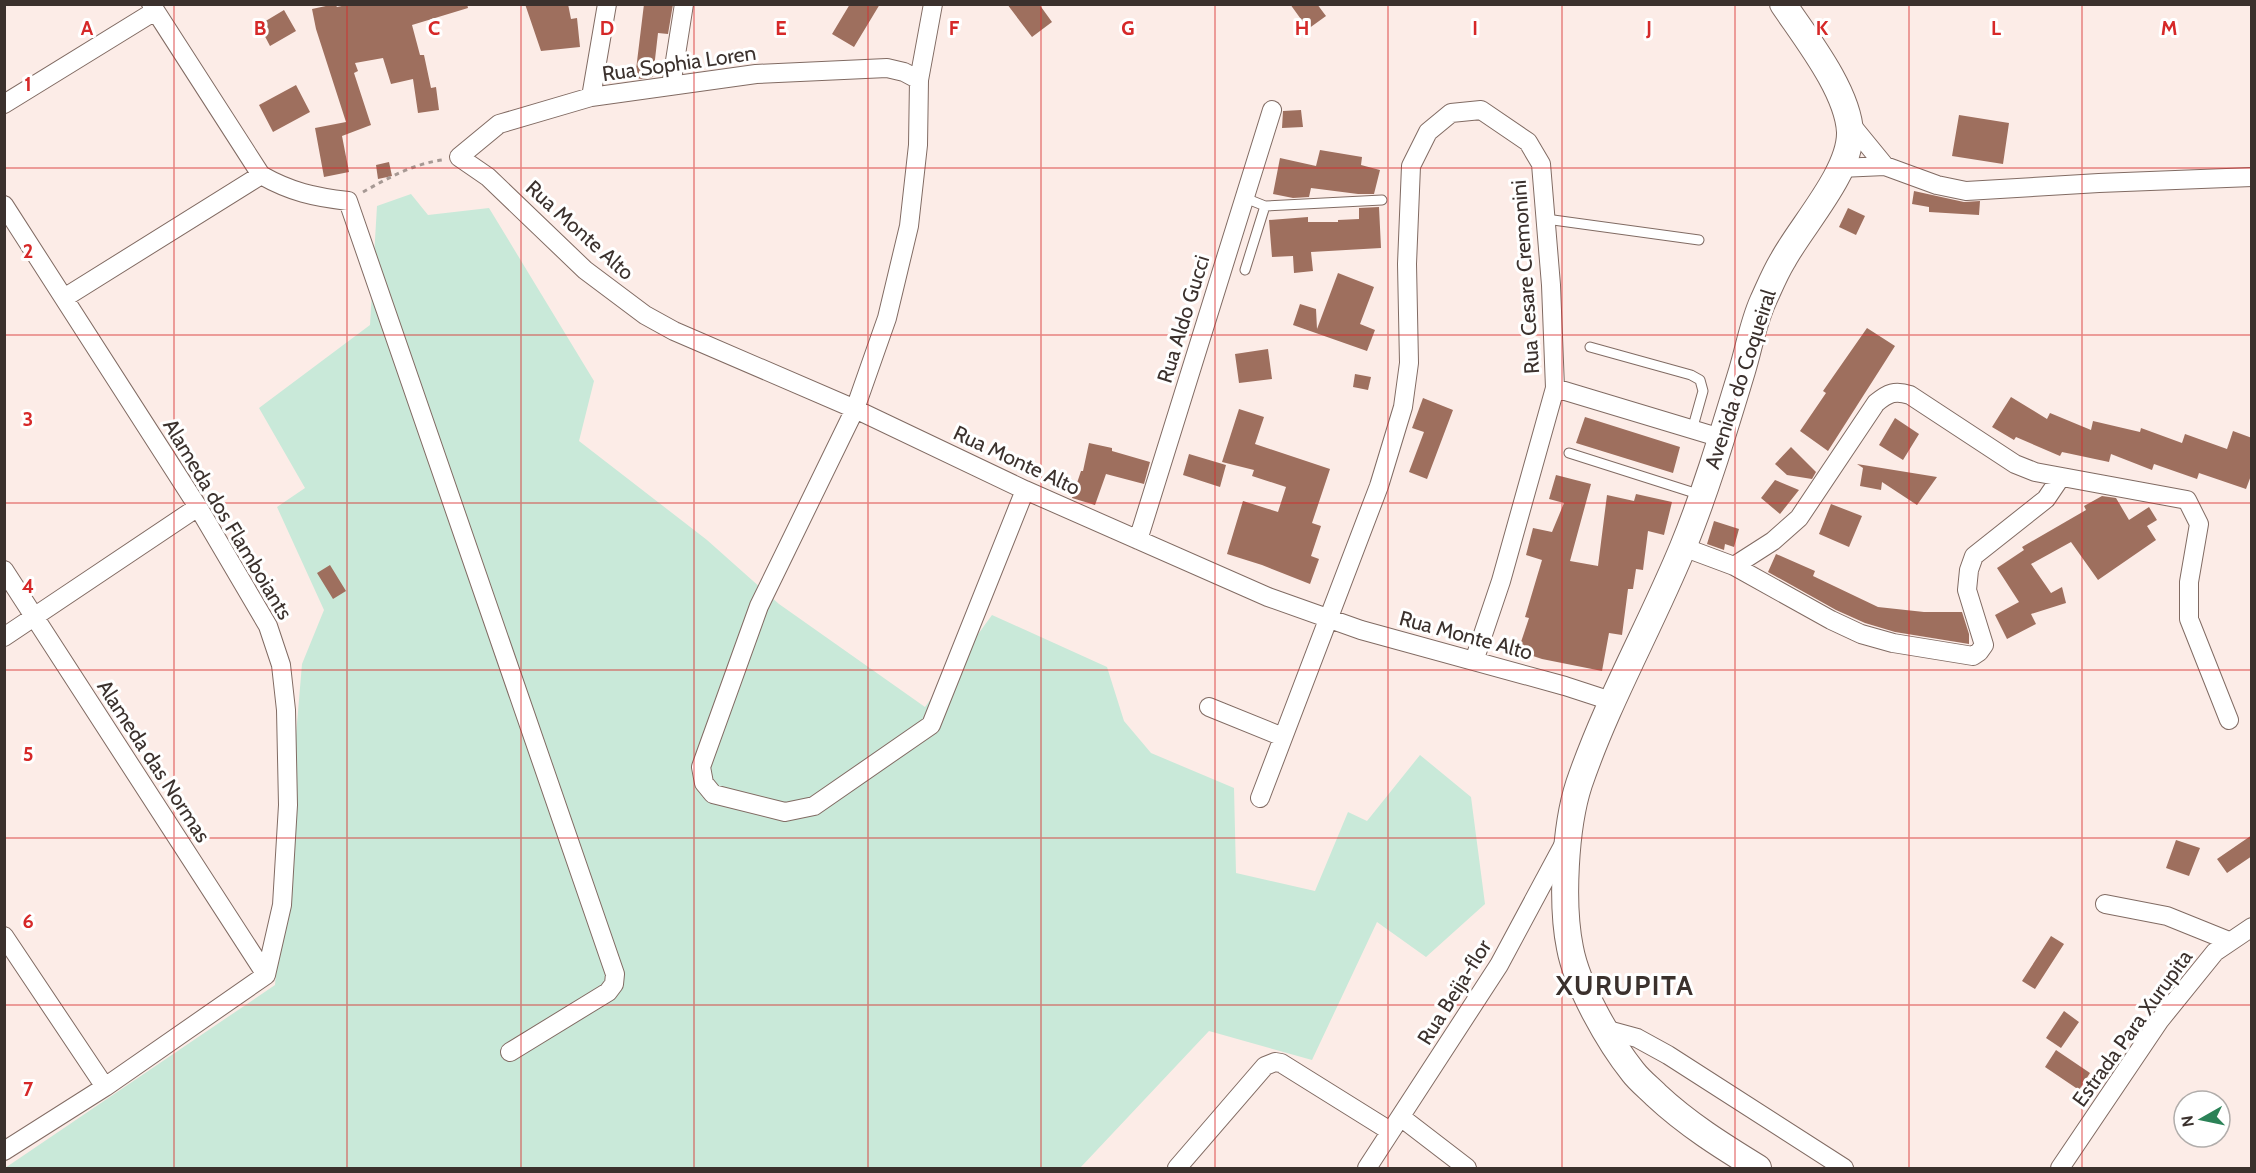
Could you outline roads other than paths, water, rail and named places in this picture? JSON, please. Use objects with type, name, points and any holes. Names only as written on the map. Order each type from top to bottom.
[{"type":"main road","name":"Avenida do Coqueiral","points":[[1758,1168],[1714,1142],[1674,1112],[1634,1074],[1604,1029],[1583,986],[1570,950],[1564,899],[1570,833],[1578,788],[1611,701],[1683,547],[1721,438],[1761,305],[1783,260],[1848,154],[1849,122],[1837,88],[1821,59],[1783,4]]},
{"type":"street","points":[[591,97],[607,4]]},
{"type":"street","points":[[671,86],[684,4]]},
{"type":"street","points":[[933,4],[919,80],[918,145],[909,226],[887,318],[855,409],[759,606],[701,767],[704,783],[713,794],[784,812],[814,806],[932,725],[1025,490]]},
{"type":"street","points":[[4,104],[153,8],[261,175],[283,187],[313,197],[348,201],[615,974],[614,984],[608,992],[510,1052]]},
{"type":"street","name":"Rua Sophia Loren","points":[[459,157],[499,124],[591,97],[756,74],[887,68],[904,72],[919,80]]},
{"type":"street","name":"Rua Aldo Gucci","points":[[1138,540],[1272,110]]},
{"type":"street","name":"Rua Cesare Cremonini","points":[[1260,798],[1379,486],[1403,407],[1408,363],[1407,264],[1411,166],[1428,132],[1451,113],[1481,110],[1528,142],[1541,164],[1551,285],[1555,388],[1501,581],[1474,661]]},
{"type":"street","points":[[1849,122],[1885,166]]},
{"type":"street","name":"Rua Monte Alto","points":[[459,157],[488,177],[585,270],[645,315],[674,331],[855,409],[1025,490],[1268,597],[1361,630],[1565,686],[1611,701]]},
{"type":"street","points":[[1840,168],[1885,166],[1937,185],[1966,191],[2252,177]]},
{"type":"street","points":[[64,298],[261,175]]},
{"type":"street","name":"Alameda dos Flamboiants","points":[[4,205],[198,507],[268,626],[281,665],[286,710],[288,805],[282,905],[266,975]]},
{"type":"street","points":[[1555,388],[1721,438]]},
{"type":"street","points":[[1734,566],[1773,541],[1799,518],[1876,403],[1887,393],[1899,391],[1910,395],[2015,464],[2035,472],[2187,500],[2199,524],[2189,582],[2189,619],[2229,720]]},
{"type":"street","points":[[1683,547],[1734,566],[1831,620],[1861,634],[1893,643],[1973,656],[1984,645],[1967,590],[1969,570],[1974,556],[2046,499],[2061,477]]},
{"type":"street","points":[[4,637],[198,507]]},
{"type":"street","name":"Alameda das Normas","points":[[4,570],[266,975]]},
{"type":"street","points":[[1209,707],[1283,738]]},
{"type":"street","name":"Rua Beija-flor","points":[[1367,1168],[1499,965],[1570,833]]},
{"type":"street","points":[[2105,904],[2167,916],[2229,941]]},
{"type":"street","name":"Estrada Para Xurupita","points":[[2060,1168],[2160,1020],[2215,952],[2252,927]]},
{"type":"street","points":[[4,936],[105,1087]]},
{"type":"street","points":[[4,1151],[105,1087],[266,975]]},
{"type":"street","points":[[1604,1029],[1637,1038],[1668,1055],[1844,1168]]},
{"type":"street","points":[[1177,1168],[1270,1062],[1281,1063],[1396,1124],[1467,1168]]},
{"type":"lane","points":[[1245,198],[1265,206],[1382,200]]},
{"type":"lane","points":[[1245,270],[1265,206]]},
{"type":"lane","points":[[1546,219],[1699,240]]},
{"type":"lane","points":[[1590,347],[1691,375],[1700,380],[1703,391],[1692,430]]},
{"type":"lane","points":[[1569,453],[1701,495]]},
{"type":"district","name":"XURUPITA","points":[[1625,985]]}]
